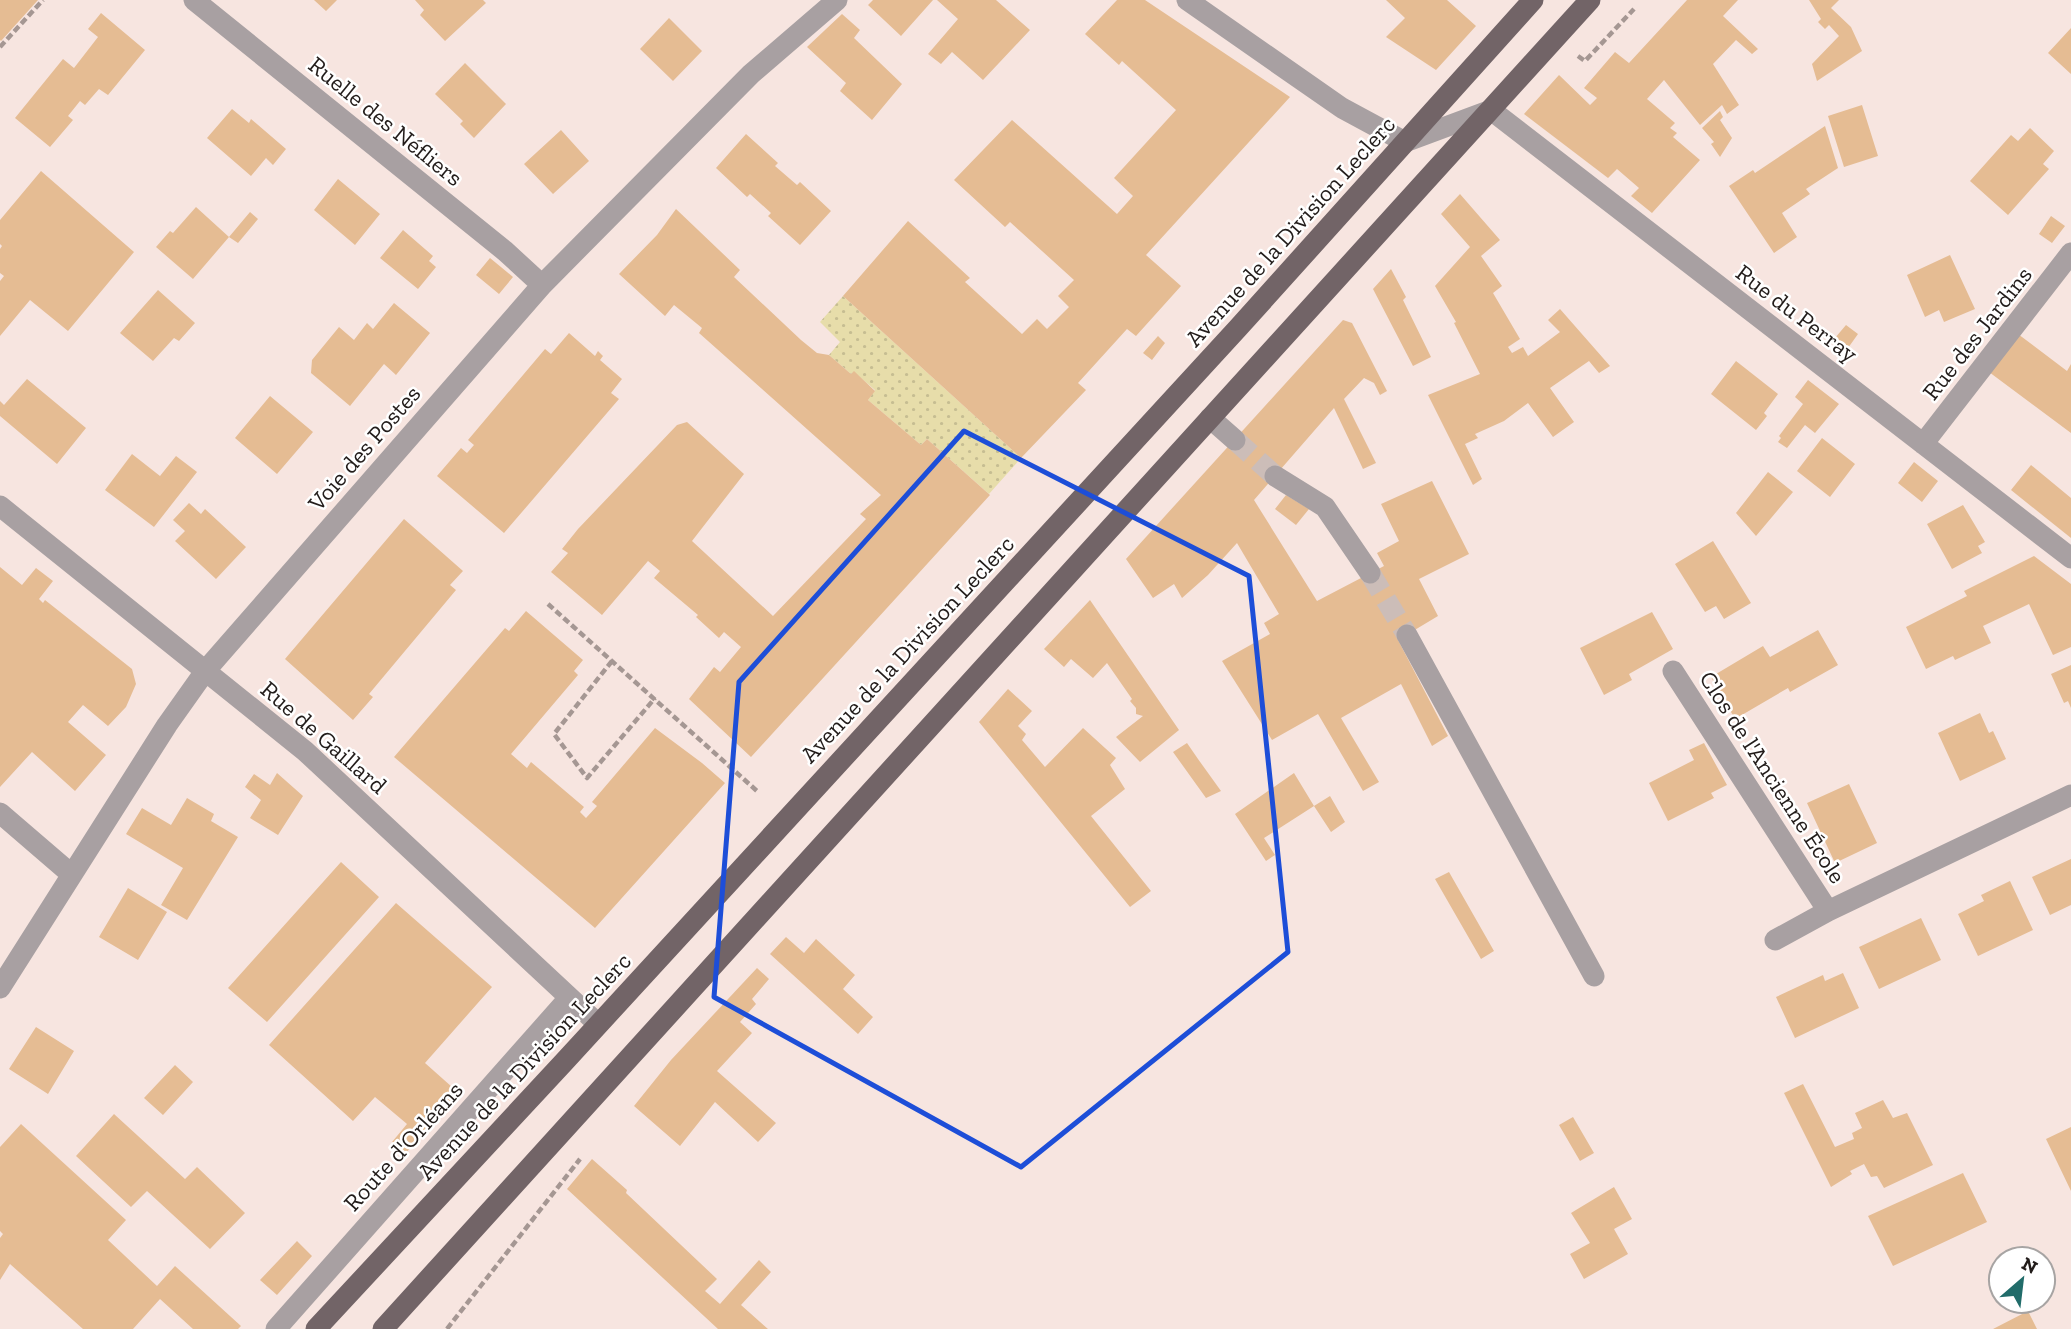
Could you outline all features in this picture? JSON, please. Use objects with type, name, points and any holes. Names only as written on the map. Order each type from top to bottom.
[{"type":"main road","name":"Avenue de la Division Leclerc","points":[[316,1329],[1222,346],[1533,0]]},
{"type":"main road","points":[[383,1329],[1590,0]]},
{"type":"street","name":"Ruelle des Néfliers","points":[[194,0],[505,251],[542,285]]},
{"type":"street","name":"Voie des Postes","points":[[0,988],[167,725],[206,670],[542,285],[751,74],[837,0]]},
{"type":"street","points":[[1187,0],[1342,108],[1405,142],[1491,110]]},
{"type":"street","name":"Rue du Perray","points":[[1491,110],[2071,558]]},
{"type":"street","name":"Rue des Jardins","points":[[1923,444],[2071,253]]},
{"type":"street","points":[[1210,418],[1235,440]]},
{"type":"street","points":[[1275,477],[1325,507],[1370,573]]},
{"type":"street","name":"Rue de Gaillard","points":[[0,506],[305,751],[598,1024]]},
{"type":"street","points":[[1408,635],[1594,976]]},
{"type":"street","name":"Clos de l'Ancienne École","points":[[1673,671],[1828,911]]},
{"type":"street","name":"Clos de l'Ancienne École","points":[[1775,940],[1828,911],[2071,795]]},
{"type":"street","points":[[0,813],[71,874]]},
{"type":"street","name":"Route d'Orléans","points":[[276,1329],[569,998]]},
{"type":"path","points":[[0,47],[43,0]]},
{"type":"path","points":[[1570,51],[1585,61],[1634,9]]},
{"type":"path","points":[[548,604],[757,791]]},
{"type":"path","points":[[612,661],[554,734],[587,778],[655,698]]},
{"type":"highlighted area","points":[[964,431],[1249,576],[1288,952],[1021,1167],[714,997],[739,682]]},
{"type":"shaded area","points":[[843,296],[1021,458],[989,494],[927,439],[921,445],[868,400],[875,390],[829,355],[840,342],[820,322]]},
{"type":"building","points":[[0,0],[38,0],[1,41],[0,40]]},
{"type":"building","points":[[314,0],[337,0],[326,11]]},
{"type":"building","points":[[415,0],[483,0],[486,3],[445,41],[420,15],[424,10]]},
{"type":"building","points":[[873,0],[933,0],[901,36],[868,5]]},
{"type":"building","points":[[937,0],[996,0],[1030,30],[983,80],[952,52],[941,64],[928,54],[958,19]]},
{"type":"building","points":[[1117,0],[1145,0],[1290,97],[1146,255],[1181,286],[1136,336],[1127,329],[1078,383],[1086,390],[1021,458],[843,296],[908,221],[970,278],[965,282],[1022,334],[1037,319],[1047,329],[1069,307],[1058,296],[1074,280],[1010,222],[1005,227],[954,180],[1012,120],[1117,214],[1133,196],[1114,178],[1176,110],[1122,61],[1119,65],[1085,34]]},
{"type":"building","points":[[1386,0],[1447,0],[1476,26],[1436,70],[1386,37],[1405,18]]},
{"type":"building","points":[[1687,0],[1738,0],[1723,16],[1758,49],[1752,54],[1736,40],[1713,64],[1739,105],[1727,114],[1722,105],[1700,125],[1664,80],[1647,99],[1675,123],[1670,128],[1677,133],[1673,137],[1700,160],[1652,213],[1631,196],[1639,188],[1617,169],[1608,178],[1524,114],[1559,75],[1590,105],[1597,98],[1584,88],[1615,52],[1629,63]]},
{"type":"building","points":[[1809,0],[1839,0],[1831,8],[1851,27],[1862,51],[1817,81],[1812,64],[1839,36],[1829,25],[1825,29],[1818,22],[1821,19]]},
{"type":"building","points":[[101,13],[145,50],[108,95],[99,89],[85,105],[80,101],[68,116],[73,120],[50,147],[15,118],[63,59],[74,68],[98,37],[88,29]]},
{"type":"building","points":[[842,14],[860,30],[854,38],[902,84],[872,120],[840,91],[846,83],[807,47]]},
{"type":"building","points":[[669,18],[702,51],[673,81],[640,49]]},
{"type":"building","points":[[2071,28],[2071,74],[2048,53]]},
{"type":"building","points":[[465,63],[506,104],[474,138],[460,124],[463,121],[435,94]]},
{"type":"building","points":[[1862,105],[1878,156],[1844,167],[1828,116]]},
{"type":"building","points":[[232,109],[249,123],[251,119],[286,149],[273,165],[266,158],[251,176],[207,138]]},
{"type":"building","points":[[1720,111],[1723,117],[1720,120],[1732,138],[1720,157],[1711,144],[1714,142],[1702,128]]},
{"type":"building","points":[[1825,126],[1838,168],[1806,189],[1810,194],[1782,213],[1797,237],[1774,253],[1729,186],[1753,170],[1755,173]]},
{"type":"building","points":[[2030,128],[2054,151],[2043,164],[2049,169],[2008,215],[1970,181],[2011,135],[2018,141]]},
{"type":"building","points":[[561,130],[589,161],[553,194],[524,164]]},
{"type":"building","points":[[746,134],[778,163],[775,166],[797,185],[800,182],[831,211],[800,245],[768,216],[771,213],[750,194],[747,197],[716,168]]},
{"type":"building","points":[[41,171],[134,252],[68,331],[30,300],[0,336],[0,281],[4,276],[0,273],[0,220]]},
{"type":"building","points":[[338,179],[380,214],[355,245],[314,210]]},
{"type":"building","points":[[1460,194],[1500,240],[1481,256],[1502,286],[1493,293],[1520,339],[1508,347],[1512,353],[1523,347],[1528,356],[1560,332],[1548,320],[1560,309],[1610,366],[1599,373],[1589,361],[1550,388],[1574,422],[1553,437],[1528,403],[1504,421],[1475,434],[1478,438],[1465,444],[1482,479],[1473,485],[1428,395],[1480,374],[1454,323],[1456,322],[1435,286],[1470,247],[1441,214]]},
{"type":"building","points":[[196,207],[229,237],[193,279],[156,247],[170,231],[173,233]]},
{"type":"building","points":[[676,209],[740,270],[734,277],[801,340],[817,353],[829,355],[851,374],[854,371],[875,391],[868,400],[921,445],[927,439],[990,495],[751,757],[689,699],[714,667],[720,672],[741,647],[724,632],[719,638],[696,617],[698,615],[654,578],[660,571],[648,561],[602,615],[551,572],[568,553],[562,549],[578,529],[677,425],[687,422],[744,474],[692,541],[773,616],[866,519],[860,514],[881,495],[699,333],[702,328],[674,305],[665,316],[619,274],[657,235]]},
{"type":"building","points":[[250,212],[258,219],[238,243],[229,237]]},
{"type":"building","points":[[2051,216],[2065,226],[2052,243],[2039,234]]},
{"type":"building","points":[[403,230],[433,256],[429,261],[436,267],[418,289],[380,258]]},
{"type":"building","points":[[1950,255],[1975,309],[1944,322],[1939,310],[1925,317],[1907,275]]},
{"type":"building","points":[[490,258],[513,277],[499,294],[476,275]]},
{"type":"building","points":[[1391,269],[1431,357],[1413,366],[1373,289]]},
{"type":"building","points":[[158,290],[195,323],[179,341],[174,338],[153,361],[120,333]]},
{"type":"building","points":[[394,303],[430,333],[396,375],[384,364],[350,406],[311,373],[312,360],[339,327],[354,340],[367,323],[373,329]]},
{"type":"building","points":[[1343,320],[1352,323],[1387,391],[1380,395],[1374,383],[1364,378],[1344,399],[1376,463],[1363,469],[1334,408],[1254,500],[1317,601],[1384,566],[1377,553],[1399,541],[1381,504],[1432,481],[1469,554],[1419,579],[1438,616],[1398,640],[1448,736],[1432,746],[1401,684],[1341,718],[1379,782],[1363,791],[1318,714],[1272,740],[1222,661],[1270,634],[1264,623],[1279,614],[1237,543],[1208,575],[1182,598],[1174,584],[1153,598],[1126,559]]},
{"type":"building","points":[[1846,325],[1858,334],[1848,348],[1835,338]]},
{"type":"building","points":[[569,333],[595,356],[598,351],[603,356],[600,360],[622,379],[611,393],[619,399],[504,533],[437,476],[461,448],[467,453],[474,445],[468,440],[545,349],[551,354]]},
{"type":"building","points":[[2018,334],[2067,371],[2071,364],[2071,433],[1989,372]]},
{"type":"building","points":[[1158,336],[1165,343],[1152,360],[1143,353]]},
{"type":"building","points":[[1736,361],[1778,394],[1756,430],[1711,394]]},
{"type":"building","points":[[27,379],[86,428],[57,464],[0,416],[0,401],[4,405]]},
{"type":"building","points":[[1808,380],[1839,404],[1815,433],[1805,425],[1787,448],[1778,442],[1781,438],[1779,436],[1803,404],[1795,397]]},
{"type":"building","points":[[270,396],[313,432],[277,474],[235,438]]},
{"type":"building","points":[[1822,438],[1855,464],[1830,497],[1797,471]]},
{"type":"building","points":[[132,454],[160,476],[176,456],[197,472],[154,527],[105,490]]},
{"type":"building","points":[[1914,462],[1938,481],[1922,502],[1898,483]]},
{"type":"building","points":[[2031,465],[2071,498],[2071,538],[2011,490]]},
{"type":"building","points":[[1768,472],[1793,492],[1756,536],[1736,513]]},
{"type":"building","points":[[1286,495],[1309,509],[1296,525],[1275,509]]},
{"type":"building","points":[[189,503],[201,514],[205,509],[246,547],[216,579],[175,541],[185,531],[173,520]]},
{"type":"building","points":[[1963,505],[1985,542],[1978,546],[1982,553],[1952,569],[1927,524]]},
{"type":"building","points":[[404,519],[463,571],[450,585],[456,590],[369,694],[373,697],[353,720],[285,659]]},
{"type":"building","points":[[1713,541],[1751,603],[1724,619],[1716,606],[1705,612],[1675,564]]},
{"type":"building","points":[[2034,556],[2071,584],[2071,647],[2053,655],[2029,604],[1983,626],[1991,643],[1955,660],[1953,656],[1926,669],[1906,627],[1967,596],[1964,591]]},
{"type":"building","points":[[0,567],[22,585],[36,568],[53,581],[39,599],[43,603],[45,600],[132,669],[136,684],[126,707],[108,726],[83,705],[68,722],[106,755],[75,791],[32,752],[0,787]]},
{"type":"building","points":[[1090,600],[1179,730],[1140,762],[1116,737],[1143,716],[1136,714],[1136,708],[1130,701],[1132,699],[1107,663],[1093,678],[1071,659],[1064,667],[1044,649]]},
{"type":"building","points":[[526,611],[583,660],[574,671],[578,675],[511,754],[527,768],[531,762],[584,807],[580,812],[586,818],[597,806],[592,802],[655,728],[725,783],[595,928],[394,757],[505,628],[509,631]]},
{"type":"building","points":[[1652,612],[1673,649],[1629,674],[1632,680],[1604,695],[1580,648]]},
{"type":"building","points":[[1818,630],[1838,665],[1790,692],[1788,688],[1735,719],[1711,677],[1763,646],[1770,657]]},
{"type":"building","points":[[2071,665],[2071,708],[2068,701],[2064,703],[2051,674]]},
{"type":"building","points":[[1008,689],[1032,711],[1018,726],[1026,734],[1022,740],[1045,767],[1083,728],[1116,758],[1110,765],[1125,789],[1091,816],[1151,891],[1130,907],[979,722]]},
{"type":"building","points":[[1980,713],[1989,733],[1993,731],[2006,759],[1960,781],[1938,733]]},
{"type":"building","points":[[1187,743],[1221,791],[1206,798],[1173,752]]},
{"type":"building","points":[[1704,743],[1727,785],[1711,793],[1714,798],[1668,821],[1649,783],[1694,760],[1689,750]]},
{"type":"building","points":[[277,773],[303,796],[278,835],[250,818],[261,800],[245,787],[254,774],[270,785]]},
{"type":"building","points":[[1294,773],[1314,806],[1264,838],[1275,855],[1266,861],[1235,814]]},
{"type":"building","points":[[1849,784],[1877,843],[1835,863],[1807,803]]},
{"type":"building","points":[[1330,796],[1345,822],[1331,832],[1314,806]]},
{"type":"building","points":[[187,798],[214,814],[211,821],[238,837],[187,920],[161,905],[183,868],[126,834],[142,808],[171,825]]},
{"type":"building","points":[[2071,859],[2071,905],[2050,915],[2032,877]]},
{"type":"building","points":[[341,862],[379,897],[267,1022],[228,988]]},
{"type":"building","points":[[1449,872],[1494,951],[1481,959],[1435,879]]},
{"type":"building","points":[[2010,881],[2033,930],[1978,956],[1958,914],[1984,901],[1981,895]]},
{"type":"building","points":[[128,888],[167,912],[138,960],[99,937]]},
{"type":"building","points":[[396,903],[492,987],[425,1063],[461,1095],[405,1154],[392,1142],[407,1124],[375,1097],[353,1121],[269,1045]]},
{"type":"building","points":[[1921,918],[1941,960],[1879,989],[1859,947]]},
{"type":"building","points":[[786,937],[804,953],[816,939],[855,975],[843,989],[873,1017],[858,1034],[770,954]]},
{"type":"building","points":[[757,968],[769,979],[752,999],[756,1004],[740,1022],[752,1033],[717,1071],[776,1123],[758,1142],[715,1102],[680,1146],[634,1106],[671,1060]]},
{"type":"building","points":[[1843,973],[1859,1008],[1795,1038],[1776,997],[1823,975],[1825,981]]},
{"type":"building","points":[[36,1027],[74,1051],[48,1094],[9,1069]]},
{"type":"building","points":[[175,1065],[193,1082],[163,1115],[144,1098]]},
{"type":"building","points":[[1803,1084],[1835,1147],[1854,1139],[1852,1133],[1862,1128],[1855,1113],[1883,1100],[1893,1118],[1907,1113],[1933,1165],[1884,1188],[1877,1176],[1871,1177],[1864,1164],[1850,1171],[1852,1174],[1831,1187],[1784,1093]]},
{"type":"building","points":[[114,1114],[185,1179],[197,1167],[245,1213],[210,1249],[147,1191],[131,1207],[76,1156]]},
{"type":"building","points":[[1573,1117],[1594,1153],[1580,1161],[1559,1125]]},
{"type":"building","points":[[21,1124],[126,1220],[108,1240],[157,1286],[175,1266],[241,1326],[238,1329],[193,1329],[160,1299],[133,1329],[83,1329],[10,1264],[0,1280],[0,1238],[3,1234],[0,1231],[0,1147]]},
{"type":"building","points":[[2071,1127],[2071,1191],[2046,1139]]},
{"type":"building","points":[[592,1159],[717,1279],[705,1291],[720,1304],[759,1260],[771,1272],[741,1305],[768,1329],[718,1329],[567,1189]]},
{"type":"building","points":[[1963,1173],[1987,1222],[1893,1266],[1868,1216]]},
{"type":"building","points":[[1614,1187],[1632,1219],[1614,1229],[1628,1254],[1584,1279],[1570,1254],[1590,1243],[1571,1213]]},
{"type":"building","points":[[297,1241],[312,1256],[277,1295],[260,1280]]},
{"type":"building","points":[[2020,1315],[2030,1315],[2037,1329],[1993,1329]]},
{"type":"tunnel","points":[[1235,440],[1275,476]]},
{"type":"tunnel","points":[[1370,573],[1407,635]]}]
